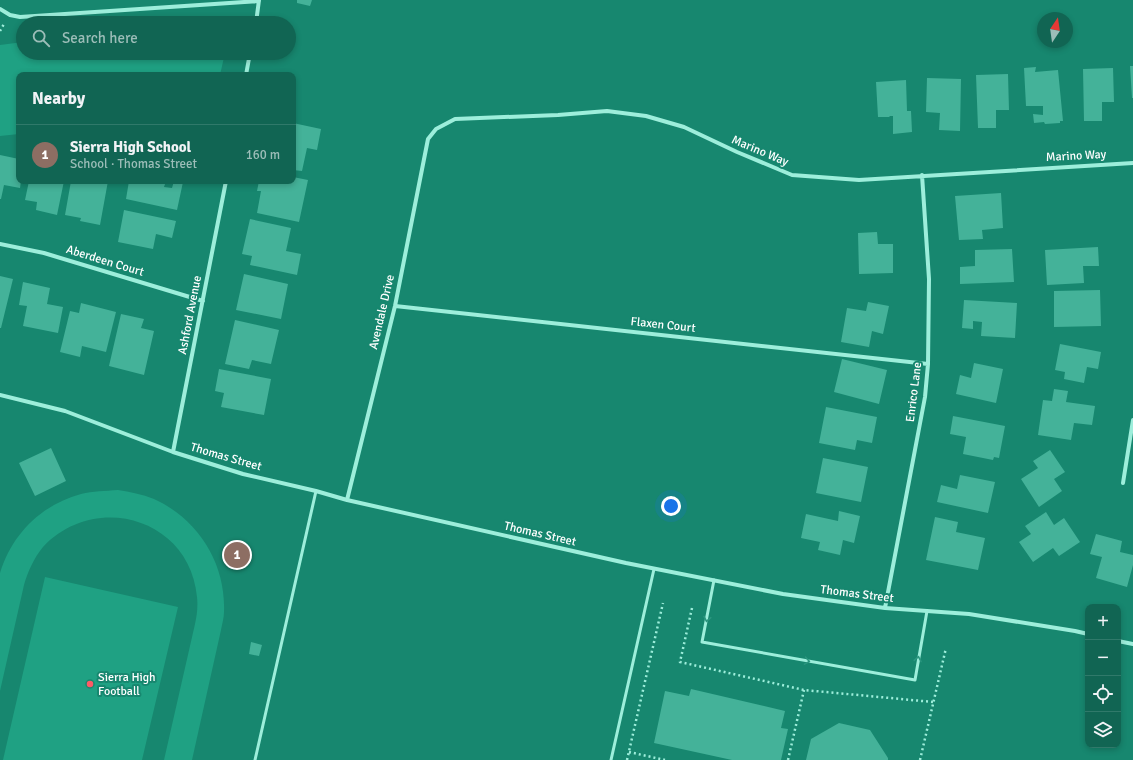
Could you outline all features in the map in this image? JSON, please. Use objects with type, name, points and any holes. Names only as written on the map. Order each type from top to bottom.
[{"type":"street","points":[[34,16],[259,0],[257,16]]},
{"type":"street","points":[[0,9],[10,15],[16,16]]},
{"type":"street","points":[[247,72],[249,60]]},
{"type":"street","name":"Marino Way","points":[[436,129],[455,119],[558,115],[607,111],[646,116],[684,127],[737,152],[792,175],[859,180],[1133,163]]},
{"type":"street","name":"Avendale Drive","points":[[347,500],[395,306],[428,139],[436,129]]},
{"type":"street","name":"Enrico Lane","points":[[885,608],[925,396],[928,364],[929,279],[922,175]]},
{"type":"street","name":"Ashford Avenue","points":[[173,452],[225,184]]},
{"type":"street","name":"Aberdeen Court","points":[[0,244],[44,253],[202,301]]},
{"type":"street","name":"Flaxen Court","points":[[395,306],[928,364]]},
{"type":"street","name":"Thomas Street","points":[[0,395],[65,411],[173,452],[243,474],[316,491],[347,500],[654,569],[783,594],[885,608],[969,614],[1085,633]]},
{"type":"street","points":[[1123,483],[1133,420]]},
{"type":"street","points":[[1121,642],[1133,644]]},
{"type":"lane","points":[[256,760],[316,491]]},
{"type":"lane","points":[[611,760],[654,569]]},
{"type":"lane","points":[[714,580],[702,642],[915,680],[927,611]]},
{"type":"path","points":[[627,760],[663,603]]},
{"type":"path","points":[[692,608],[680,662],[804,690],[933,702]]},
{"type":"path","points":[[920,760],[946,648]]},
{"type":"path","points":[[788,760],[804,690]]},
{"type":"path","points":[[629,752],[665,760]]},
{"type":"green space","points":[[16,43],[16,60],[223,60],[221,72],[16,72],[16,134],[0,136],[0,45]]},
{"type":"green space","points":[[118,490],[140,494],[154,499],[184,518],[206,545],[220,576],[224,616],[192,760],[164,760],[196,621],[197,597],[191,570],[177,548],[159,532],[137,522],[113,518],[88,520],[65,530],[43,547],[27,575],[24,585],[0,691],[0,573],[12,546],[30,523],[53,506],[81,494]]},
{"type":"green space","name":"Sierra High Football","points":[[45,577],[178,607],[142,760],[3,760]]},
{"type":"building","points":[[297,0],[312,0],[310,6],[297,3]]},
{"type":"building","points":[[1130,66],[1133,66],[1133,98],[1132,98]]},
{"type":"building","points":[[1036,67],[1035,72],[1058,70],[1063,121],[1060,121],[1060,123],[1034,123],[1033,114],[1043,115],[1043,106],[1026,106],[1024,68]]},
{"type":"building","points":[[1113,68],[1114,102],[1102,102],[1102,121],[1084,121],[1083,69]]},
{"type":"building","points":[[1008,74],[1009,110],[996,110],[996,128],[978,128],[976,75]]},
{"type":"building","points":[[927,78],[961,79],[960,131],[939,130],[940,113],[926,112]]},
{"type":"building","points":[[906,80],[907,111],[911,111],[912,132],[893,134],[893,116],[878,117],[876,82]]},
{"type":"building","points":[[296,124],[321,129],[317,150],[307,148],[302,171],[296,170]]},
{"type":"building","points":[[0,155],[16,158],[16,184],[21,184],[20,188],[4,185],[0,199]]},
{"type":"building","points":[[296,178],[308,180],[299,222],[257,213],[261,191],[257,191],[258,184],[296,184]]},
{"type":"building","points":[[28,184],[63,184],[57,215],[36,210],[37,202],[25,200]]},
{"type":"building","points":[[70,184],[107,184],[100,225],[80,221],[81,218],[65,215]]},
{"type":"building","points":[[128,184],[165,184],[164,187],[172,188],[173,184],[183,184],[177,210],[126,199]]},
{"type":"building","points":[[1001,193],[1003,228],[982,230],[983,239],[959,240],[955,196]]},
{"type":"building","points":[[124,210],[176,221],[172,238],[156,234],[153,249],[118,242]]},
{"type":"building","points":[[250,219],[291,228],[286,251],[301,254],[297,275],[250,265],[252,256],[242,254]]},
{"type":"building","points":[[877,232],[878,244],[893,244],[893,273],[859,274],[858,233]]},
{"type":"building","points":[[1098,247],[1099,266],[1083,266],[1084,283],[1047,285],[1045,250]]},
{"type":"building","points":[[1012,249],[1014,282],[960,284],[960,267],[975,266],[975,250]]},
{"type":"building","points":[[244,274],[288,284],[281,319],[236,310]]},
{"type":"building","points":[[0,276],[13,279],[1,328],[0,328]]},
{"type":"building","points":[[23,282],[50,288],[47,304],[63,307],[58,333],[23,326],[27,306],[19,305]]},
{"type":"building","points":[[1100,290],[1101,326],[1054,327],[1054,291]]},
{"type":"building","points":[[964,300],[1017,303],[1015,338],[981,336],[982,322],[973,321],[973,329],[962,328]]},
{"type":"building","points":[[868,302],[889,306],[883,334],[872,331],[869,347],[841,342],[847,308],[866,311]]},
{"type":"building","points":[[81,303],[116,312],[106,352],[82,346],[80,357],[60,352],[70,311],[79,313]]},
{"type":"building","points":[[121,314],[144,319],[141,328],[154,331],[144,375],[109,366]]},
{"type":"building","points":[[235,320],[279,330],[271,364],[252,360],[249,369],[225,364]]},
{"type":"building","points":[[1060,344],[1101,352],[1098,369],[1087,367],[1084,383],[1064,379],[1065,372],[1055,370]]},
{"type":"building","points":[[842,359],[887,370],[879,404],[834,392]]},
{"type":"building","points":[[974,363],[1003,369],[996,403],[956,394],[960,375],[971,378]]},
{"type":"building","points":[[219,369],[271,379],[264,415],[221,407],[224,393],[215,391]]},
{"type":"building","points":[[1054,389],[1068,391],[1066,402],[1095,406],[1092,425],[1074,423],[1071,440],[1038,435],[1043,400],[1052,401]]},
{"type":"building","points":[[826,407],[877,417],[872,443],[857,440],[855,450],[819,443]]},
{"type":"building","points":[[953,416],[1005,426],[999,458],[994,457],[993,460],[963,454],[966,437],[950,434]]},
{"type":"building","points":[[51,448],[66,481],[35,496],[19,463]]},
{"type":"building","points":[[1050,450],[1065,472],[1054,479],[1062,491],[1039,507],[1021,479],[1038,468],[1033,461]]},
{"type":"building","points":[[823,458],[868,467],[861,502],[816,493]]},
{"type":"building","points":[[960,475],[995,482],[988,513],[937,502],[941,485],[957,489]]},
{"type":"building","points":[[839,511],[860,516],[854,543],[843,540],[840,555],[818,550],[820,542],[801,538],[806,514],[838,521]]},
{"type":"building","points":[[1046,512],[1054,525],[1064,518],[1080,542],[1059,556],[1053,548],[1033,562],[1019,542],[1031,534],[1025,526]]},
{"type":"building","points":[[935,517],[958,522],[956,532],[985,538],[978,570],[926,560]]},
{"type":"building","points":[[1096,534],[1122,541],[1120,552],[1133,555],[1133,565],[1127,587],[1096,578],[1102,557],[1090,554]]},
{"type":"building","points":[[251,642],[262,645],[259,656],[249,654]]},
{"type":"building","points":[[691,689],[785,711],[781,728],[788,729],[781,760],[732,760],[654,743],[665,691],[689,696]]},
{"type":"building","points":[[839,723],[870,730],[888,760],[806,760],[811,739]]},
{"type":"place","name":"Sierra High School","points":[[237,555]]},
{"type":"place","name":"Sierra High Football","points":[[90,684]]}]
